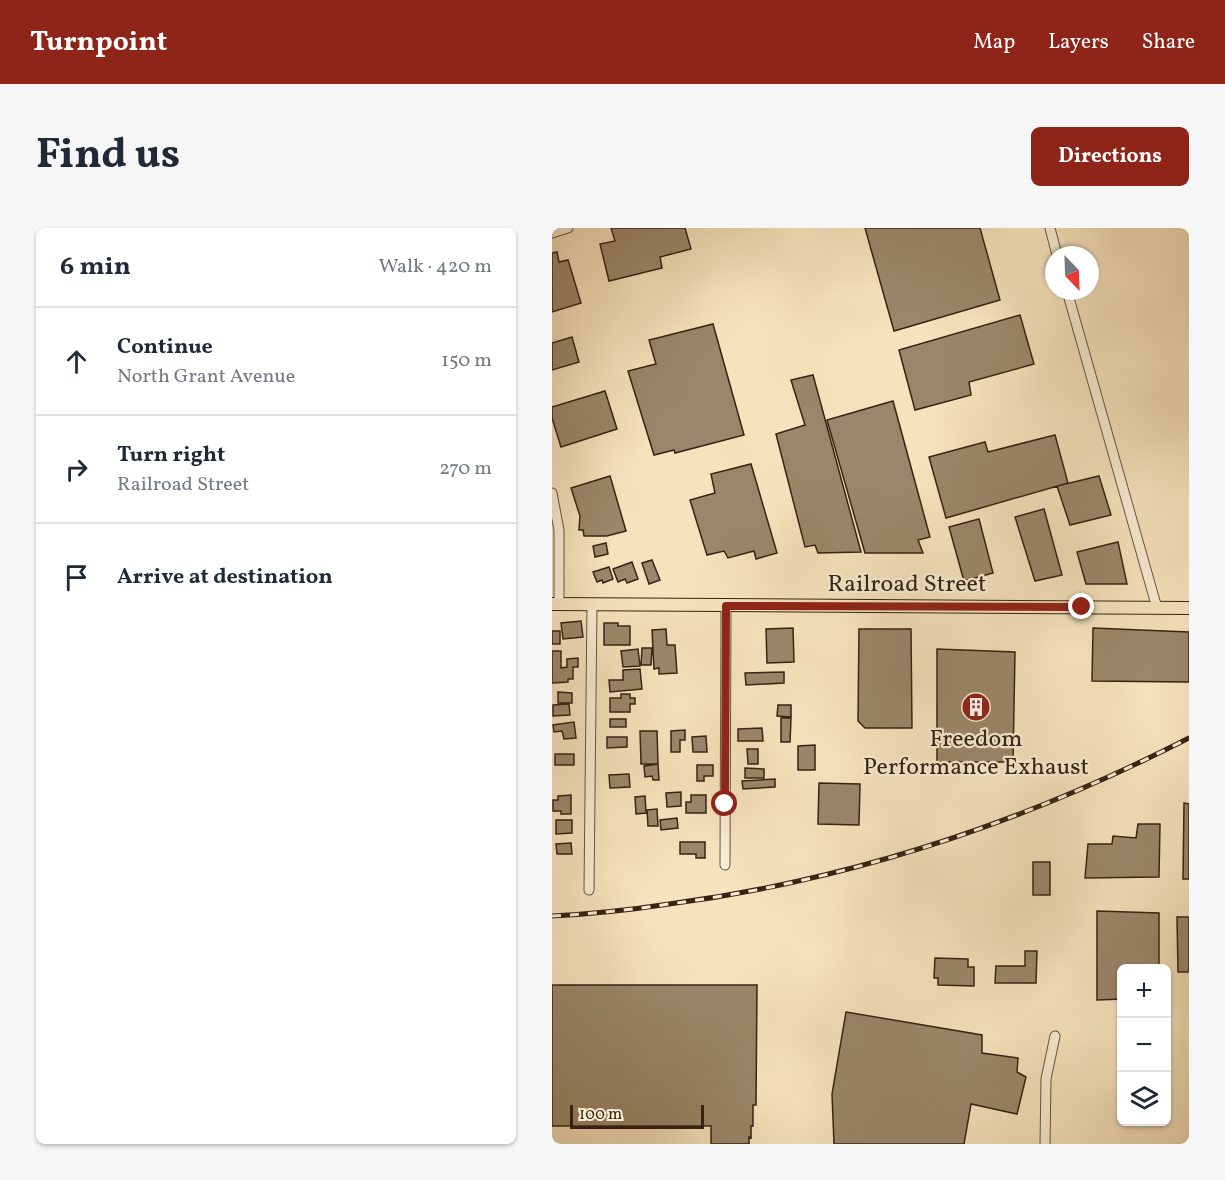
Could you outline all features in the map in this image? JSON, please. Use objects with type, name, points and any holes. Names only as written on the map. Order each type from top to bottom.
[{"type":"main road","name":"Railroad Street","points":[[556,604],[1189,608]]},
{"type":"street","points":[[552,232],[568,228]]},
{"type":"street","points":[[1050,228],[1055,246]]},
{"type":"street","points":[[1070,300],[1157,608]]},
{"type":"street","points":[[552,492],[559,530],[556,604]]},
{"type":"street","points":[[589,890],[592,604]]},
{"type":"street","points":[[725,865],[726,606]]},
{"type":"street","points":[[1045,1144],[1046,1079],[1056,1036]]},
{"type":"building","points":[[611,228],[685,228],[691,249],[660,257],[662,268],[609,281],[600,244],[615,241]]},
{"type":"building","points":[[865,228],[980,228],[1000,300],[894,331]]},
{"type":"building","points":[[557,252],[559,262],[568,260],[581,303],[552,312],[552,253]]},
{"type":"building","points":[[1020,315],[1034,364],[969,382],[971,395],[915,410],[899,350]]},
{"type":"building","points":[[713,324],[744,435],[675,453],[674,450],[654,455],[628,371],[656,364],[649,340]]},
{"type":"building","points":[[572,337],[579,362],[552,370],[552,343]]},
{"type":"building","points":[[813,375],[861,552],[818,553],[815,545],[805,547],[776,434],[805,425],[791,380]]},
{"type":"building","points":[[605,391],[617,429],[561,447],[552,418],[552,407]]},
{"type":"building","points":[[893,401],[930,537],[918,540],[923,553],[865,553],[827,420]]},
{"type":"building","points":[[1055,435],[1068,483],[946,518],[929,457],[985,442],[988,452]]},
{"type":"building","points":[[751,464],[777,553],[756,559],[754,551],[728,558],[724,551],[707,555],[690,500],[715,493],[711,474]]},
{"type":"building","points":[[610,476],[626,531],[607,536],[584,536],[583,530],[579,530],[580,516],[571,488]]},
{"type":"building","points":[[1099,476],[1111,515],[1070,525],[1057,486]]},
{"type":"building","points":[[1044,509],[1062,575],[1035,581],[1015,517]]},
{"type":"building","points":[[979,519],[993,573],[964,581],[949,527]]},
{"type":"building","points":[[1118,542],[1127,584],[1086,584],[1077,552]]},
{"type":"building","points":[[606,543],[608,554],[595,557],[593,546]]},
{"type":"building","points":[[652,560],[660,580],[649,584],[642,563]]},
{"type":"building","points":[[632,562],[638,579],[627,583],[625,579],[618,582],[613,569]]},
{"type":"building","points":[[609,567],[613,579],[603,583],[602,580],[597,582],[593,572]]},
{"type":"building","points":[[581,621],[583,637],[563,639],[561,623]]},
{"type":"building","points":[[604,623],[630,626],[630,645],[604,645]]},
{"type":"building","points":[[793,628],[794,662],[767,663],[766,629]]},
{"type":"building","points":[[1093,628],[1189,632],[1189,682],[1092,681]]},
{"type":"building","points":[[666,629],[667,645],[675,645],[677,673],[659,674],[659,668],[654,669],[652,630]]},
{"type":"building","points":[[859,629],[911,629],[912,728],[865,728],[858,721]]},
{"type":"building","points":[[552,631],[560,631],[560,644],[552,644]]},
{"type":"building","points":[[642,648],[652,648],[651,665],[641,665]]},
{"type":"building","points":[[638,649],[640,666],[623,667],[621,651]]},
{"type":"building","name":"Freedom Performance Exhaust","points":[[937,649],[1015,652],[1013,762],[937,762]]},
{"type":"building","points":[[552,651],[561,651],[561,668],[567,667],[567,659],[578,658],[578,667],[573,667],[573,679],[568,679],[568,682],[552,683]]},
{"type":"building","points":[[640,669],[642,689],[610,692],[609,680],[623,680],[623,670]]},
{"type":"building","points":[[784,672],[784,683],[746,685],[745,673]]},
{"type":"building","points":[[558,692],[572,693],[572,703],[558,703]]},
{"type":"building","points":[[621,694],[630,694],[630,698],[635,698],[635,704],[630,704],[630,712],[610,712],[610,698],[621,698]]},
{"type":"building","points":[[569,704],[570,715],[553,716],[553,705]]},
{"type":"building","points":[[778,705],[791,705],[791,717],[777,716]]},
{"type":"building","points":[[781,718],[791,718],[790,742],[781,742]]},
{"type":"building","points":[[610,719],[626,719],[626,727],[610,727]]},
{"type":"building","points":[[574,722],[576,738],[564,739],[562,731],[554,732],[553,725]]},
{"type":"building","points":[[762,728],[763,741],[738,741],[738,729]]},
{"type":"building","points":[[685,730],[685,740],[680,740],[680,752],[671,752],[671,731]]},
{"type":"building","points":[[640,731],[657,731],[658,764],[641,764]]},
{"type":"building","points":[[706,736],[707,752],[693,752],[692,737]]},
{"type":"building","points":[[607,737],[627,737],[627,747],[607,748]]},
{"type":"building","points":[[815,745],[815,770],[798,770],[798,746]]},
{"type":"building","points":[[747,749],[758,749],[758,764],[748,764]]},
{"type":"building","points":[[555,754],[574,754],[574,765],[555,765]]},
{"type":"building","points":[[658,764],[659,780],[653,780],[652,776],[645,777],[644,766]]},
{"type":"building","points":[[697,765],[713,765],[713,776],[704,776],[704,781],[697,781]]},
{"type":"building","points":[[745,768],[764,769],[764,778],[745,778]]},
{"type":"building","points":[[629,774],[630,787],[610,788],[609,775]]},
{"type":"building","points":[[775,779],[775,787],[743,789],[742,781]]},
{"type":"building","points":[[819,783],[860,784],[859,825],[818,824]]},
{"type":"building","points":[[681,792],[681,806],[667,807],[666,793]]},
{"type":"building","points":[[571,795],[571,814],[553,811],[553,800],[558,800],[558,796]]},
{"type":"building","points":[[691,795],[706,795],[706,813],[686,813],[686,802],[691,802]]},
{"type":"building","points":[[645,796],[646,813],[636,814],[635,797]]},
{"type":"building","points":[[1184,803],[1189,804],[1189,879],[1183,879]]},
{"type":"building","points":[[657,809],[658,826],[648,826],[647,810]]},
{"type":"building","points":[[677,818],[678,828],[661,830],[660,820]]},
{"type":"building","points":[[556,820],[572,820],[572,833],[556,834]]},
{"type":"building","points":[[1138,824],[1160,824],[1159,877],[1085,878],[1088,844],[1112,844],[1113,836],[1136,838]]},
{"type":"building","points":[[680,842],[705,842],[705,858],[696,858],[696,854],[680,854]]},
{"type":"building","points":[[571,843],[572,854],[557,854],[556,844]]},
{"type":"building","points":[[1033,862],[1050,862],[1050,895],[1033,895]]},
{"type":"building","points":[[1097,911],[1159,913],[1159,964],[1117,964],[1117,999],[1097,1000]]},
{"type":"building","points":[[1177,917],[1189,917],[1189,972],[1178,972]]},
{"type":"building","points":[[1025,951],[1037,951],[1036,983],[995,983],[996,966],[1025,966]]},
{"type":"building","points":[[935,958],[968,959],[968,967],[974,967],[974,986],[938,985],[938,978],[934,978]]},
{"type":"building","points":[[552,985],[757,985],[756,1105],[753,1105],[753,1126],[751,1126],[749,1144],[711,1144],[711,1126],[552,1126]]},
{"type":"building","points":[[846,1012],[982,1035],[982,1053],[1018,1058],[1017,1072],[1026,1077],[1017,1114],[971,1104],[964,1144],[834,1144],[832,1094]]},
{"type":"railway","points":[[552,916],[640,908],[737,893],[804,880],[871,863],[936,844],[1001,821],[1064,796],[1189,738]]},
{"type":"place","name":"Freedom Performance Exhaust","points":[[976,707]]},
{"type":"route","points":[[725,804],[726,606],[1082,607]]}]
